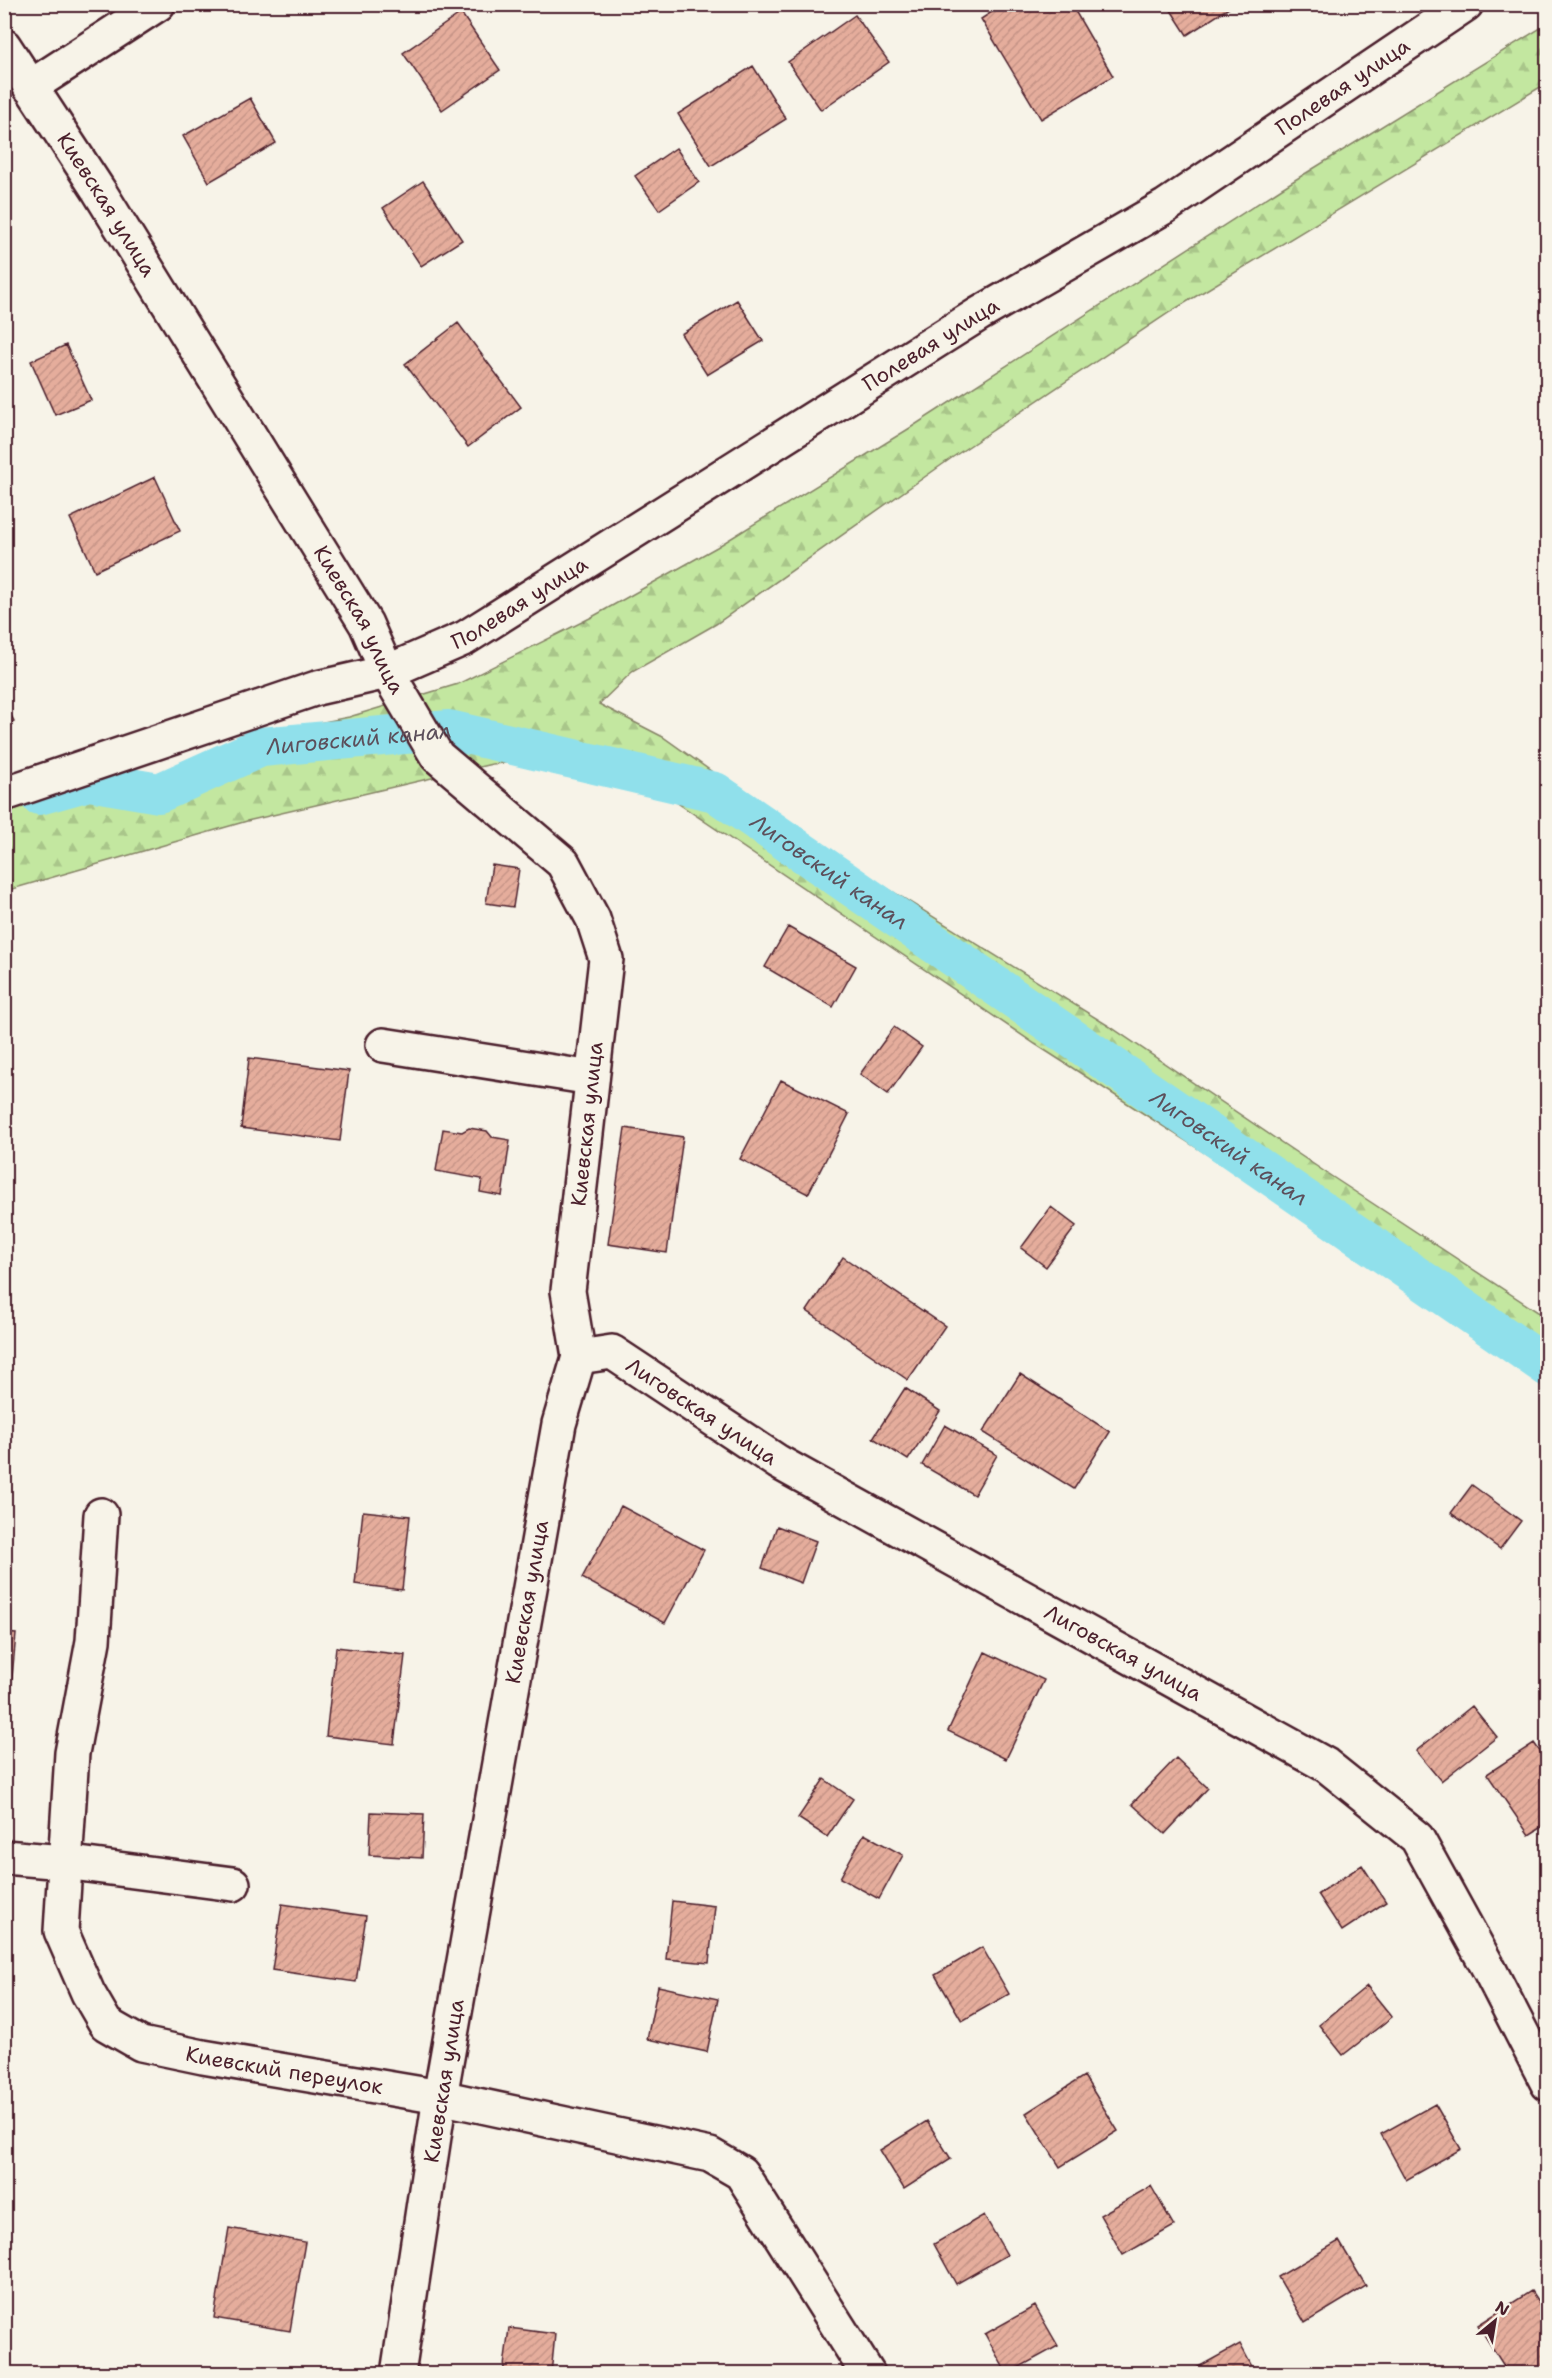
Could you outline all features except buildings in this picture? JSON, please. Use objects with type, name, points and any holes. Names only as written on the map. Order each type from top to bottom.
[{"type":"street","points":[[30,87],[158,4]]},
{"type":"street","name":"Полевая улица","points":[[4,794],[317,688],[387,672],[465,638],[979,314],[1166,206],[1466,4]]},
{"type":"street","name":"Киевская улица","points":[[4,46],[99,191],[366,624],[387,672],[437,756],[563,863],[594,919],[606,959],[568,1291],[579,1357],[559,1424],[440,2097],[398,2373]]},
{"type":"street","points":[[383,1044],[592,1078]]},
{"type":"street","name":"Лиговская улица","points":[[579,1357],[612,1352],[778,1462],[1326,1765],[1417,1838],[1488,1966],[1548,2084]]},
{"type":"street","name":"Киевский переулок","points":[[101,1515],[93,1641],[72,1753],[64,1862],[62,1931],[88,1993],[106,2024],[141,2044],[203,2057],[440,2097],[710,2155],[741,2173],[868,2373]]},
{"type":"street","points":[[4,1857],[64,1862],[233,1884]]},
{"type":"green space","points":[[1547,24],[1547,83],[1170,312],[953,457],[716,624],[632,672],[599,704],[663,737],[797,832],[1112,1028],[1547,1318],[1547,1389],[1325,1230],[1035,1044],[664,794],[531,761],[492,764],[247,821],[5,891],[5,807],[159,777],[247,737],[349,717],[458,684],[592,617],[717,547],[910,428],[1282,188]]},
{"type":"waterway","name":"Лиговский канал","points":[[39,795],[89,781],[159,793],[261,747],[449,730],[715,792],[1548,1367]]}]
